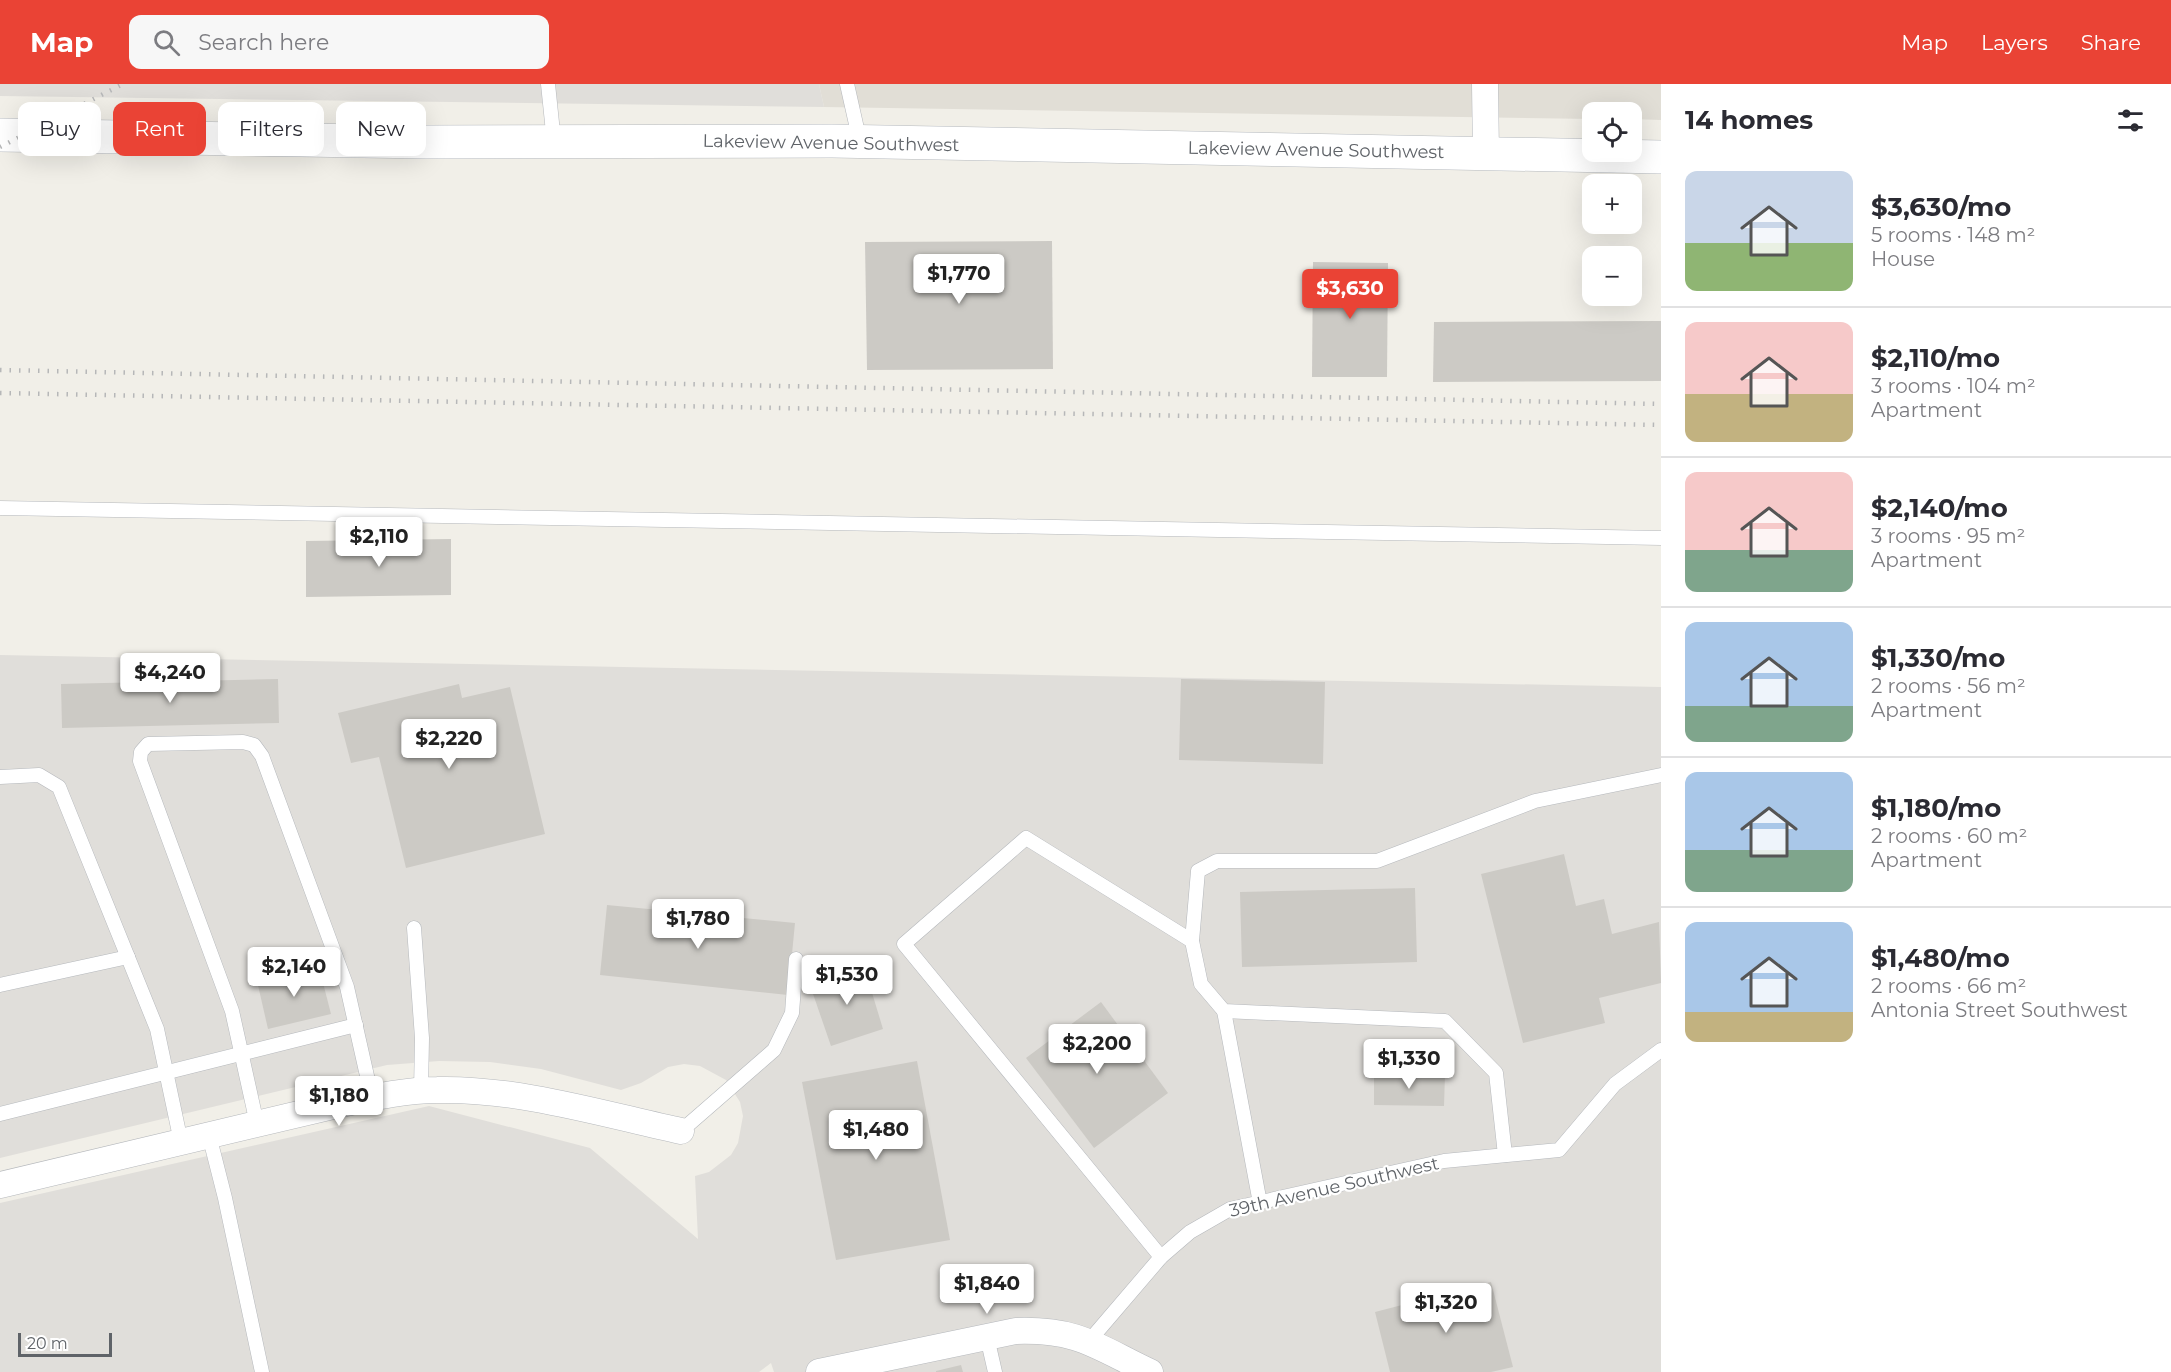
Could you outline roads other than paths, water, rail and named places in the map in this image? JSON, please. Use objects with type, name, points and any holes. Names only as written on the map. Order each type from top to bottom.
[{"type":"street","points":[[1485,84],[1486,154]]},
{"type":"street","name":"Lakeview Avenue Southwest","points":[[0,135],[554,142],[860,142],[1661,157]]},
{"type":"street","points":[[0,1185],[372,1098],[421,1091],[476,1091],[558,1104],[681,1131]]},
{"type":"street","points":[[819,1372],[1016,1331],[1041,1330],[1090,1340],[1150,1372]]},
{"type":"lane","points":[[548,84],[554,142]]},
{"type":"lane","points":[[847,84],[860,142]]},
{"type":"lane","points":[[0,508],[1661,538]]},
{"type":"lane","points":[[257,1124],[232,1011],[140,761],[141,752],[148,744],[243,742],[254,745],[262,756],[347,987],[372,1098]]},
{"type":"lane","points":[[0,777],[39,775],[59,787],[157,1029],[181,1142]]},
{"type":"lane","points":[[1260,1203],[1224,1011],[1201,984],[1191,941],[1198,872],[1217,861],[1377,861],[1534,801],[1661,775]]},
{"type":"lane","points":[[1161,1257],[904,944],[1026,838],[1191,941]]},
{"type":"lane","points":[[414,928],[422,1038],[421,1091]]},
{"type":"lane","points":[[0,985],[128,957]]},
{"type":"lane","points":[[681,1131],[774,1050],[792,1013],[796,959]]},
{"type":"lane","points":[[1224,1011],[1445,1021],[1496,1073],[1505,1155]]},
{"type":"lane","points":[[0,1114],[356,1025]]},
{"type":"lane","name":"39th Avenue Southwest","points":[[1090,1340],[1161,1257],[1190,1232],[1230,1209],[1444,1161],[1559,1150],[1615,1083],[1661,1050]]},
{"type":"lane","points":[[209,1135],[225,1198],[262,1372]]},
{"type":"lane","points":[[987,1337],[995,1372]]},
{"type":"railway","points":[[0,147],[123,84]]},
{"type":"railway","points":[[0,370],[1661,404]]},
{"type":"railway","points":[[0,393],[1661,425]]}]
